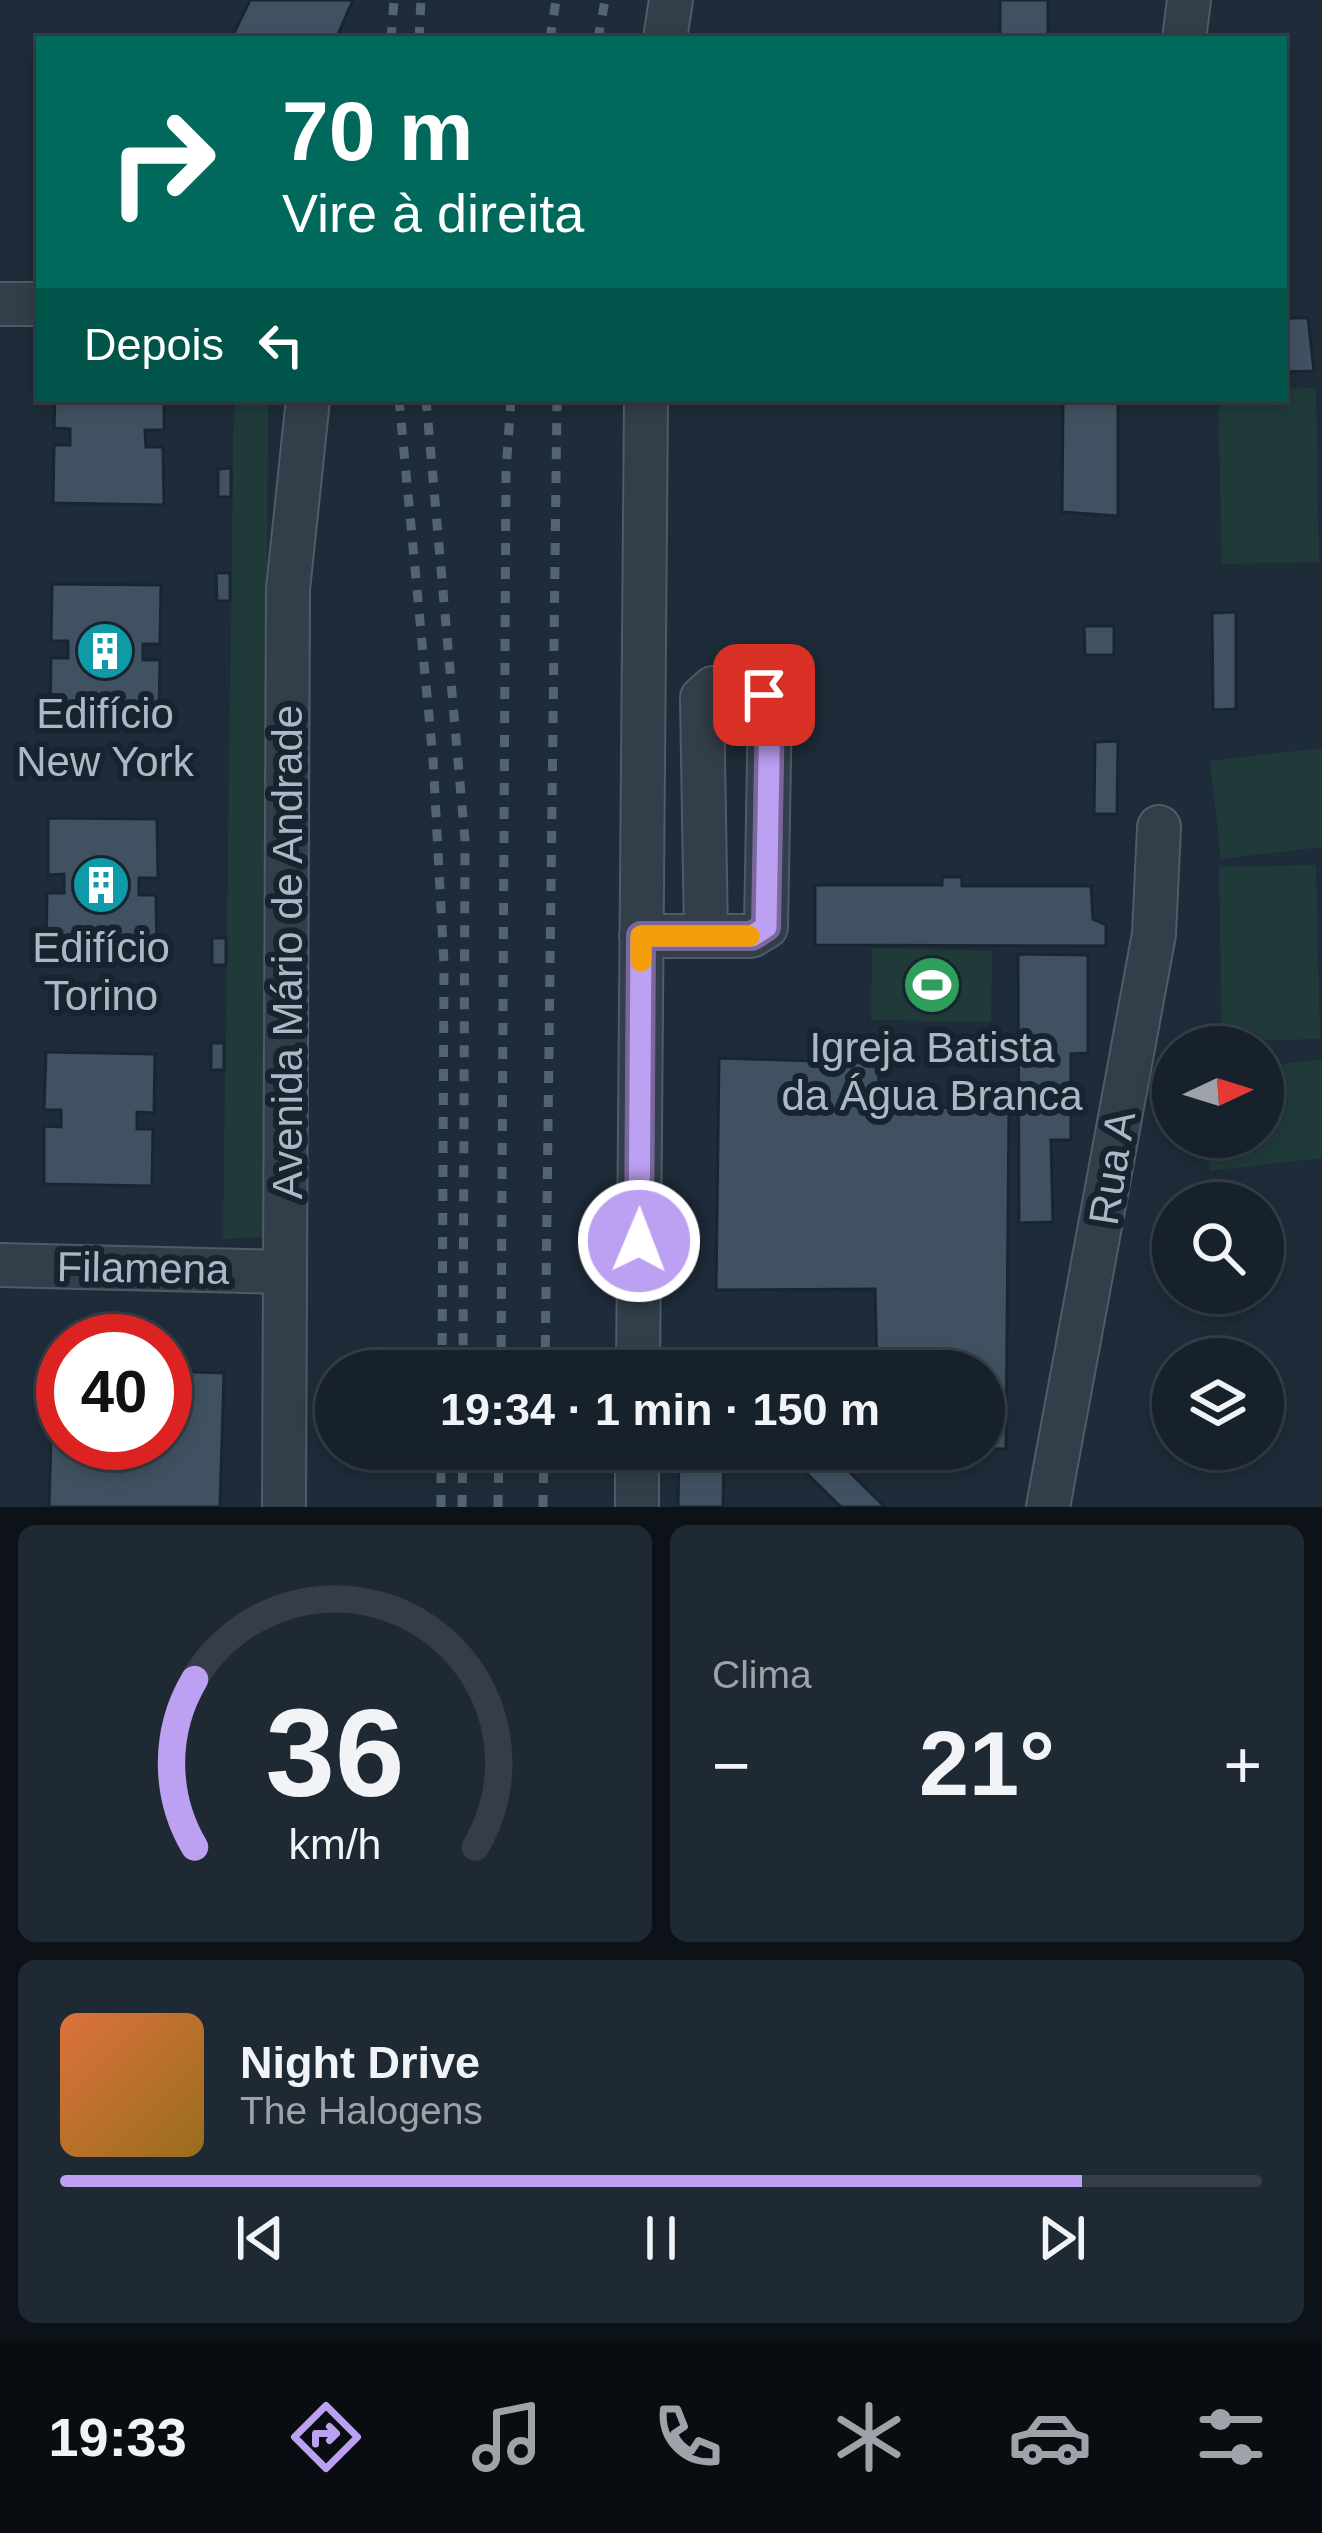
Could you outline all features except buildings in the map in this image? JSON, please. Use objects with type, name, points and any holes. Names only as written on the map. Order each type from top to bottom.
[{"type":"street","points":[[665,36],[671,0]]},
{"type":"street","points":[[1184,36],[1189,0]]},
{"type":"street","points":[[0,304],[36,304]]},
{"type":"street","name":"Avenida Mário de Andrade","points":[[284,1507],[288,589],[308,402]]},
{"type":"street","points":[[638,1350],[646,402]]},
{"type":"street","points":[[641,936],[752,936],[766,927],[770,706],[764,695],[750,691],[713,688],[701,698],[706,935]]},
{"type":"street","name":"Rua A","points":[[1048,1507],[1154,934],[1159,827]]},
{"type":"street","name":"Filamena","points":[[0,1265],[285,1272]]},
{"type":"street","points":[[637,1470],[637,1507]]},
{"type":"green space","points":[[1316,388],[1319,562],[1222,564],[1218,402],[1287,402],[1287,389]]},
{"type":"green space","points":[[234,402],[268,402],[263,1237],[223,1239]]},
{"type":"green space","points":[[1322,748],[1322,847],[1221,859],[1210,761]]},
{"type":"green space","points":[[1316,865],[1320,1039],[1284,1040],[1284,1026],[1222,1026],[1219,867]]},
{"type":"green space","name":"Igreja Batista da Água Branca","points":[[872,948],[992,951],[991,1022],[871,1020]]},
{"type":"green space","points":[[1322,1059],[1322,1158],[1210,1171],[1208,1158],[1284,1158],[1284,1064]]},
{"type":"railway","points":[[391,36],[394,0]]},
{"type":"railway","points":[[419,36],[421,0]]},
{"type":"railway","points":[[550,36],[556,0]]},
{"type":"railway","points":[[599,36],[605,0]]},
{"type":"railway","points":[[399,402],[433,759],[444,964],[442,1350]]},
{"type":"railway","points":[[426,402],[465,840],[463,1350]]},
{"type":"railway","points":[[501,1350],[506,472],[511,402]]},
{"type":"railway","points":[[545,1350],[557,402]]},
{"type":"railway","points":[[441,1470],[441,1507]]},
{"type":"railway","points":[[462,1507],[463,1470]]},
{"type":"railway","points":[[498,1507],[499,1470]]},
{"type":"railway","points":[[543,1507],[544,1470]]},
{"type":"slow traffic","points":[[641,961],[641,936],[749,936]]},
{"type":"place","name":"Edifício New York","points":[[105,651]]},
{"type":"place","name":"Edifício Torino","points":[[101,885]]},
{"type":"place","name":"Igreja Batista da Água Branca","points":[[932,985]]},
{"type":"route","points":[[639,1241],[641,936],[752,936],[762,934],[766,927],[770,706],[764,695]]}]
